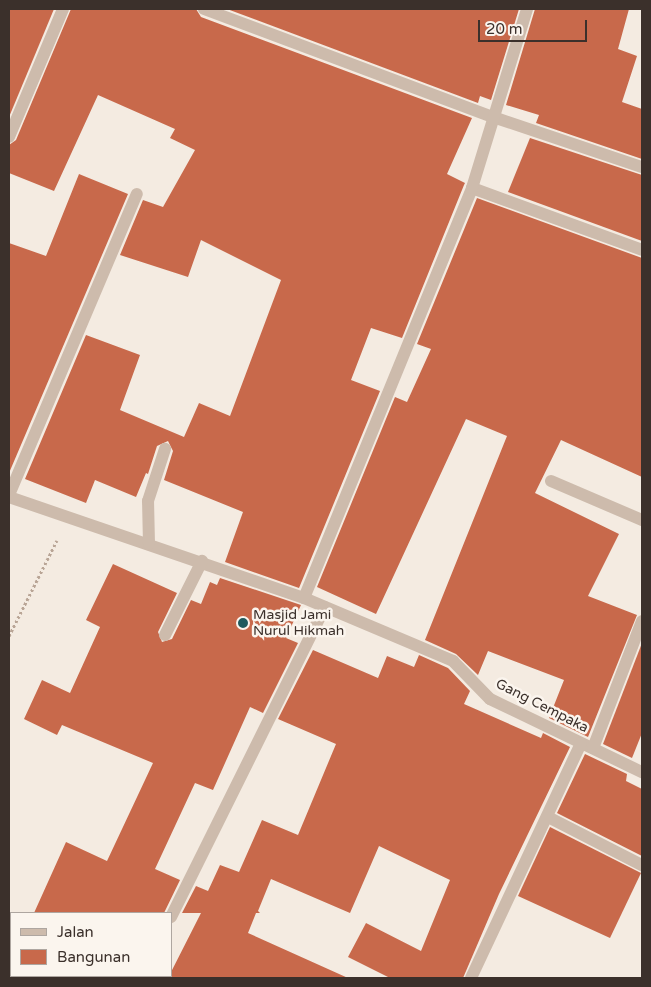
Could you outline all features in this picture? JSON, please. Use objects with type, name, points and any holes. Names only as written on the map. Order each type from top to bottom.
[{"type":"street","points":[[9,137],[63,9]]},
{"type":"street","points":[[204,9],[496,118],[642,167]]},
{"type":"street","points":[[304,598],[472,188],[496,118],[527,9]]},
{"type":"street","points":[[472,188],[642,250]]},
{"type":"street","points":[[9,496],[137,194]]},
{"type":"street","points":[[149,544],[148,501],[166,449]]},
{"type":"street","points":[[551,481],[642,520]]},
{"type":"street","name":"Gang Cempaka","points":[[9,496],[68,518],[202,561],[304,598],[452,661],[490,699],[642,772]]},
{"type":"street","points":[[166,635],[202,561]]},
{"type":"street","points":[[172,916],[325,607]]},
{"type":"street","points":[[471,978],[548,817],[587,746],[642,621]]},
{"type":"street","points":[[548,817],[642,865]]},
{"type":"path","points":[[9,636],[68,518]]},
{"type":"building","points":[[9,9],[54,9],[9,117]]},
{"type":"building","points":[[71,9],[196,9],[201,17],[472,118],[447,174],[465,183],[402,338],[371,328],[351,380],[380,391],[299,588],[225,562],[243,512],[164,480],[173,451],[168,441],[157,446],[148,474],[146,473],[136,497],[95,480],[86,503],[25,479],[86,335],[140,355],[120,410],[184,437],[199,403],[230,416],[281,280],[201,240],[188,277],[120,255],[143,200],[163,207],[195,150],[170,138],[175,129],[98,95],[54,191],[9,173],[9,145],[16,140]]},
{"type":"building","points":[[227,9],[519,9],[491,100],[480,96],[478,103]]},
{"type":"building","points":[[535,9],[629,9],[618,49],[637,56],[622,102],[642,109],[642,159],[536,123],[539,115],[506,105]]},
{"type":"building","points":[[530,138],[642,175],[642,241],[508,192]]},
{"type":"building","points":[[79,174],[128,194],[9,473],[9,243],[46,256]]},
{"type":"building","points":[[477,198],[642,258],[642,477],[561,440],[535,493],[619,534],[588,596],[637,615],[588,737],[549,718],[564,680],[488,651],[478,675],[456,654],[425,640],[507,436],[466,419],[376,614],[317,587],[395,397],[407,402],[431,349],[417,344]]},
{"type":"building","points":[[113,564],[177,593],[158,632],[162,642],[172,639],[191,600],[201,604],[210,582],[217,585],[220,578],[301,605],[286,638],[298,643],[263,713],[250,707],[213,790],[195,783],[155,869],[180,880],[164,912],[34,912],[66,842],[107,861],[153,763],[62,725],[57,735],[24,719],[42,680],[70,693],[100,627],[86,620]]},
{"type":"building","points":[[642,643],[642,733],[632,758],[603,744]]},
{"type":"building","points":[[313,650],[378,678],[387,656],[414,667],[419,655],[448,668],[470,691],[464,704],[541,738],[543,733],[570,747],[499,894],[463,978],[390,978],[348,957],[366,923],[421,951],[450,880],[379,846],[350,913],[271,879],[258,911],[260,913],[256,913],[248,933],[348,978],[168,978],[172,977],[172,970],[201,913],[182,913],[196,886],[208,891],[220,865],[239,872],[262,820],[298,835],[336,744],[278,719]]},
{"type":"building","points":[[585,754],[627,774],[626,781],[642,789],[642,856],[557,813]]},
{"type":"building","points":[[550,827],[641,873],[610,938],[518,896]]},
{"type":"place","name":"Masjid Jami Nurul Hikmah","points":[[243,623]]}]
